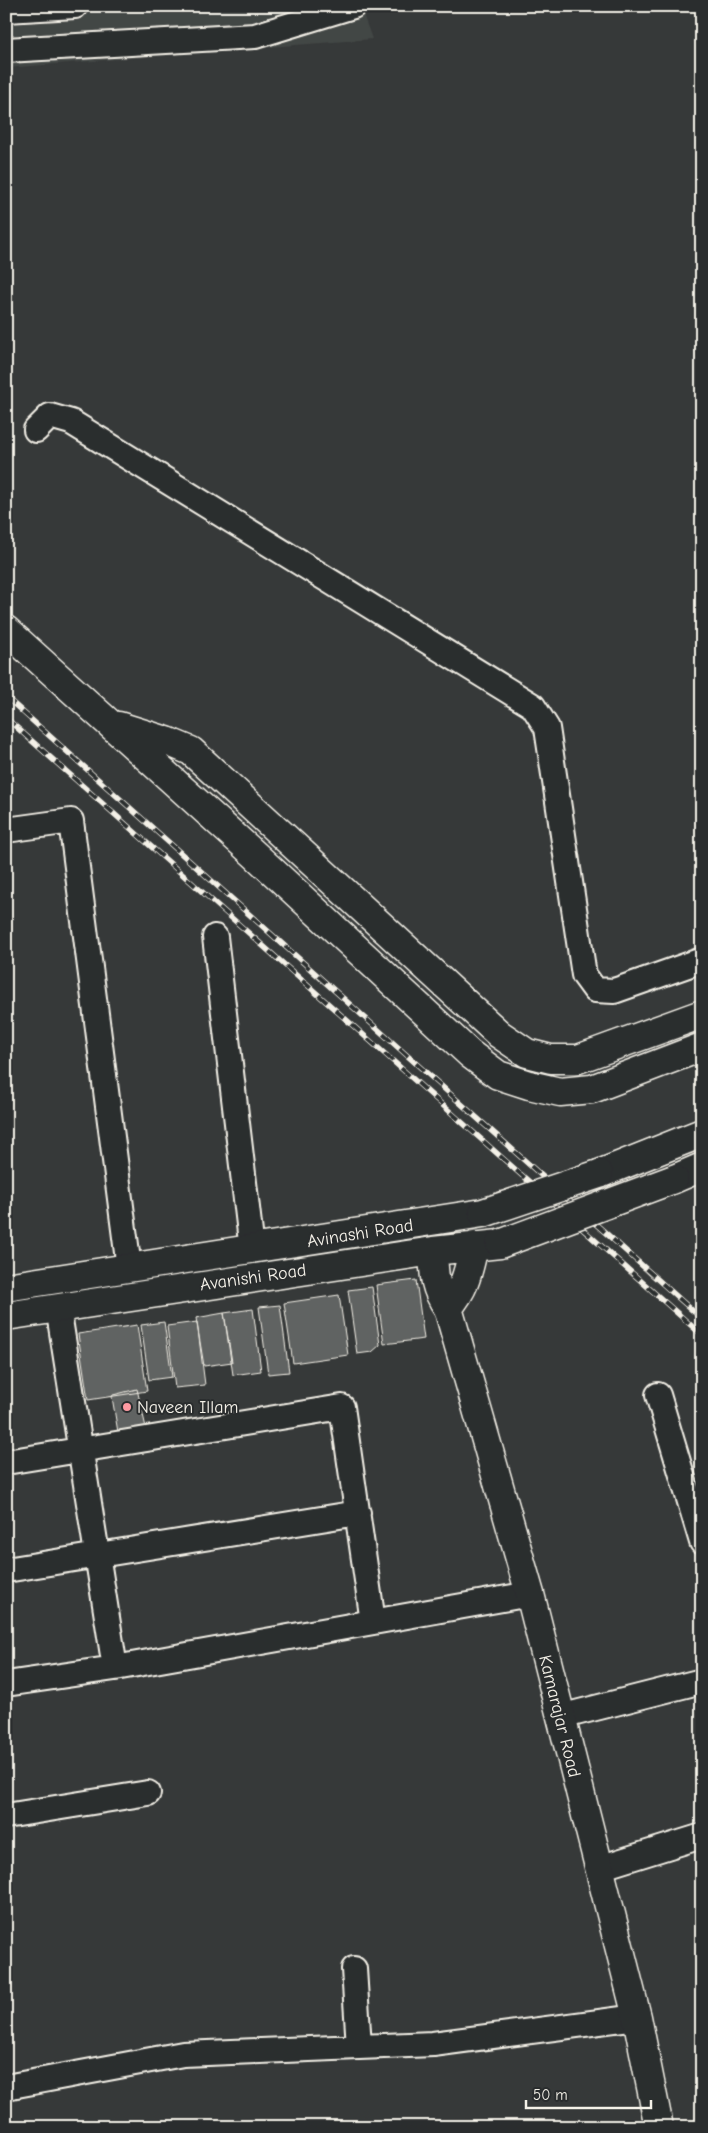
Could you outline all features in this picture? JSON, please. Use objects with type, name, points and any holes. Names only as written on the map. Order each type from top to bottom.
[{"type":"main road","points":[[6,630],[470,1054],[498,1075],[560,1092],[592,1089],[702,1047]]},
{"type":"main road","points":[[108,722],[167,741],[191,751],[499,1034],[527,1053],[551,1059],[578,1059],[702,1014]]},
{"type":"main road","name":"Avinashi Road","points":[[6,1287],[483,1213],[599,1174],[702,1133]]},
{"type":"main road","name":"Avanishi Road","points":[[6,1316],[433,1251],[500,1244],[702,1167]]},
{"type":"main road","points":[[448,1308],[459,1295],[467,1280],[474,1246]]},
{"type":"main road","name":"Kamarajar Road","points":[[433,1251],[434,1279],[439,1294],[448,1308],[530,1594],[637,2017],[659,2127]]},
{"type":"main road","points":[[111,1299],[118,1270]]},
{"type":"street","points":[[6,10],[75,6]]},
{"type":"street","points":[[6,50],[256,36],[353,6]]},
{"type":"street","points":[[36,430],[50,416],[70,422],[533,706],[547,728],[584,975],[595,990],[614,991],[702,960]]},
{"type":"street","points":[[6,830],[71,821],[118,1270]]},
{"type":"street","points":[[214,937],[252,1250]]},
{"type":"street","points":[[58,1307],[115,1668]]},
{"type":"street","points":[[658,1396],[702,1542]]},
{"type":"street","points":[[6,1462],[81,1452],[342,1407],[373,1622]]},
{"type":"street","points":[[6,1570],[358,1513]]},
{"type":"street","points":[[6,1684],[115,1668],[530,1594]]},
{"type":"street","points":[[560,1716],[702,1680]]},
{"type":"street","points":[[6,1816],[148,1793]]},
{"type":"street","points":[[599,1868],[702,1836]]},
{"type":"street","points":[[354,1968],[359,2047]]},
{"type":"street","points":[[6,2087],[184,2054],[433,2044],[637,2017]]},
{"type":"shaded area","points":[[6,6],[360,6],[372,39],[6,68]]},
{"type":"building","points":[[416,1280],[424,1339],[384,1344],[376,1285]]},
{"type":"building","points":[[372,1287],[380,1345],[372,1352],[357,1354],[348,1290]]},
{"type":"building","points":[[339,1295],[348,1355],[293,1363],[284,1303]]},
{"type":"building","points":[[280,1305],[289,1372],[268,1374],[259,1307]]},
{"type":"building","points":[[253,1309],[261,1371],[233,1375],[224,1313]]},
{"type":"building","points":[[224,1313],[232,1362],[204,1366],[196,1318]]},
{"type":"building","points":[[164,1322],[172,1377],[149,1380],[141,1325]]},
{"type":"building","points":[[197,1322],[205,1385],[175,1388],[167,1326]]},
{"type":"building","points":[[137,1325],[147,1391],[88,1400],[78,1334]]},
{"type":"building","name":"Naveen Illam","points":[[137,1389],[148,1436],[119,1438],[112,1397],[113,1395]]},
{"type":"railway","points":[[6,697],[702,1319]]},
{"type":"railway","points":[[6,718],[702,1335]]},
{"type":"place","name":"Naveen Illam","points":[[127,1407]]}]
